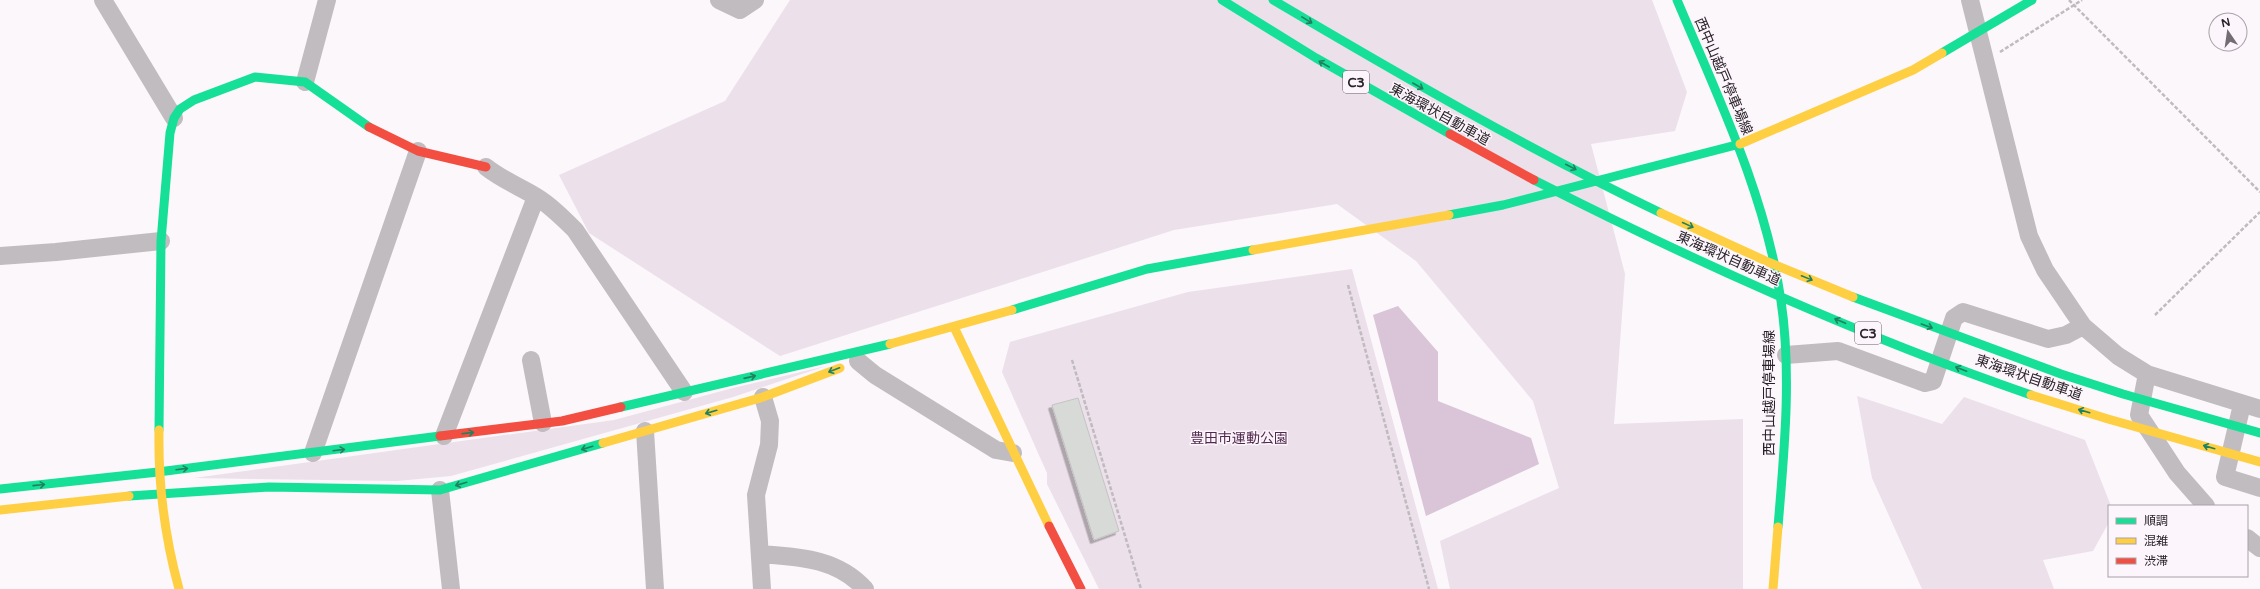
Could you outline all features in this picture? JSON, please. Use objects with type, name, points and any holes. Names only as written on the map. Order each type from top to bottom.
[{"type":"main road","name":"東海環状自動車道","points":[[1222,0],[1305,53],[1415,118],[1492,160],[1752,284],[1889,342],[2064,405],[2260,462]]},
{"type":"main road","name":"東海環状自動車道","points":[[1273,0],[1431,94],[1537,150],[1663,213],[1768,262],[1907,318],[2105,388],[2260,433]]},
{"type":"main road","name":"西中山越戸停車場線","points":[[1677,0],[1737,145],[1769,236],[1780,289],[1786,355],[1783,477],[1773,589]]},
{"type":"main road","points":[[0,489],[158,472],[562,421],[923,336],[1147,269],[1503,205],[1737,145],[1913,70],[2032,0]]},
{"type":"main road","points":[[180,589],[174,571],[160,493],[158,472],[161,241],[170,133],[174,118],[180,109],[194,100],[255,77],[305,82],[370,128],[418,151],[486,167]]},
{"type":"main road","points":[[954,327],[1012,453],[1081,589]]},
{"type":"main road","points":[[0,510],[160,493],[268,487],[440,490],[763,397],[923,336]]},
{"type":"street","points":[[103,0],[174,118]]},
{"type":"street","points":[[305,82],[327,0]]},
{"type":"street","points":[[719,0],[740,10],[754,0]]},
{"type":"street","points":[[1970,0],[2029,236],[2046,270],[2083,326],[2118,356],[2147,374],[2260,409]]},
{"type":"street","points":[[313,453],[418,151]]},
{"type":"street","points":[[486,167],[498,176],[536,197],[564,219],[575,230],[684,392]]},
{"type":"street","points":[[444,436],[536,197]]},
{"type":"street","points":[[0,256],[56,252],[161,241]]},
{"type":"street","points":[[1786,355],[1838,351],[1925,383],[1933,381],[1954,318],[1963,312],[2048,339],[2066,335],[2083,326]]},
{"type":"street","points":[[531,360],[543,423]]},
{"type":"street","points":[[858,361],[875,375],[996,450],[1012,453]]},
{"type":"street","points":[[2147,374],[2139,415],[2177,473],[2205,505]]},
{"type":"street","points":[[762,589],[756,495],[769,445],[770,421],[763,397]]},
{"type":"street","points":[[2242,404],[2225,477],[2260,488]]},
{"type":"street","points":[[645,431],[655,589]]},
{"type":"street","points":[[440,490],[451,589]]},
{"type":"street","points":[[2248,539],[2260,548]]},
{"type":"street","points":[[760,554],[809,558],[824,562],[856,580],[865,589]]},
{"type":"path","points":[[2069,0],[2260,192]]},
{"type":"path","points":[[1986,61],[2082,0]]},
{"type":"path","points":[[2155,315],[2260,212]]},
{"type":"path","points":[[1348,285],[1429,589]]},
{"type":"path","points":[[1072,360],[1141,589]]},
{"type":"green space","points":[[790,0],[1652,0],[1687,92],[1675,131],[1591,144],[1625,274],[1614,424],[1743,419],[1743,589],[1450,589],[1440,541],[1559,488],[1533,401],[1416,261],[1337,204],[1174,230],[780,356],[589,233],[559,175],[725,101]]},
{"type":"green space","name":"豊田市運動公園","points":[[1352,269],[1438,589],[1099,589],[1047,484],[1047,473],[1002,372],[1010,342],[1188,292]]},
{"type":"green space","points":[[826,366],[733,397],[451,476],[397,481],[194,478],[614,420],[733,388]]},
{"type":"green space","points":[[1857,396],[1942,424],[1964,397],[2085,440],[2111,505],[2108,505],[2108,524],[2093,551],[2043,560],[2054,589],[1922,589],[1872,478]]},
{"type":"shaded area","points":[[1398,306],[1438,352],[1438,401],[1531,438],[1539,464],[1426,516],[1373,315]]},
{"type":"building","points":[[1078,398],[1119,531],[1094,540],[1052,405]]},
{"type":"traffic: fast","points":[[1222,0],[1316,58],[1450,134]]},
{"type":"traffic: fast","points":[[1273,0],[1465,111],[1611,189],[1661,213]]},
{"type":"traffic: fast","points":[[1677,0],[1739,148],[1764,223],[1774,262],[1781,301],[1786,357],[1786,414],[1778,527]]},
{"type":"traffic: fast","points":[[1942,53],[2032,0]]},
{"type":"traffic: fast","points":[[159,430],[161,241],[170,133],[174,118],[180,109],[194,100],[255,77],[305,82],[369,127]]},
{"type":"traffic: fast","points":[[1449,215],[1503,205],[1740,144]]},
{"type":"traffic: fast","points":[[1534,180],[1717,269],[1841,323],[2031,395]]},
{"type":"traffic: fast","points":[[1012,310],[1147,269],[1253,250]]},
{"type":"traffic: fast","points":[[1853,297],[2061,374],[2123,394],[2260,433]]},
{"type":"traffic: fast","points":[[621,407],[890,344]]},
{"type":"traffic: fast","points":[[0,489],[158,472],[440,436]]},
{"type":"traffic: fast","points":[[129,496],[269,487],[440,490],[603,443]]},
{"type":"traffic: slow","points":[[1740,144],[1913,70],[1942,53]]},
{"type":"traffic: slow","points":[[1661,213],[1768,262],[1853,297]]},
{"type":"traffic: slow","points":[[1253,250],[1449,215]]},
{"type":"traffic: slow","points":[[890,344],[1012,310]]},
{"type":"traffic: slow","points":[[954,327],[1049,526]]},
{"type":"traffic: slow","points":[[603,443],[763,397],[840,368]]},
{"type":"traffic: slow","points":[[2031,395],[2108,419],[2260,462]]},
{"type":"traffic: slow","points":[[159,430],[163,510],[179,589]]},
{"type":"traffic: slow","points":[[0,510],[129,496]]},
{"type":"traffic: slow","points":[[1773,589],[1778,527]]},
{"type":"traffic: jam","points":[[369,127],[418,151],[486,167]]},
{"type":"traffic: jam","points":[[1450,134],[1534,180]]},
{"type":"traffic: jam","points":[[440,436],[562,421],[621,407]]},
{"type":"traffic: jam","points":[[1049,526],[1081,589]]}]
